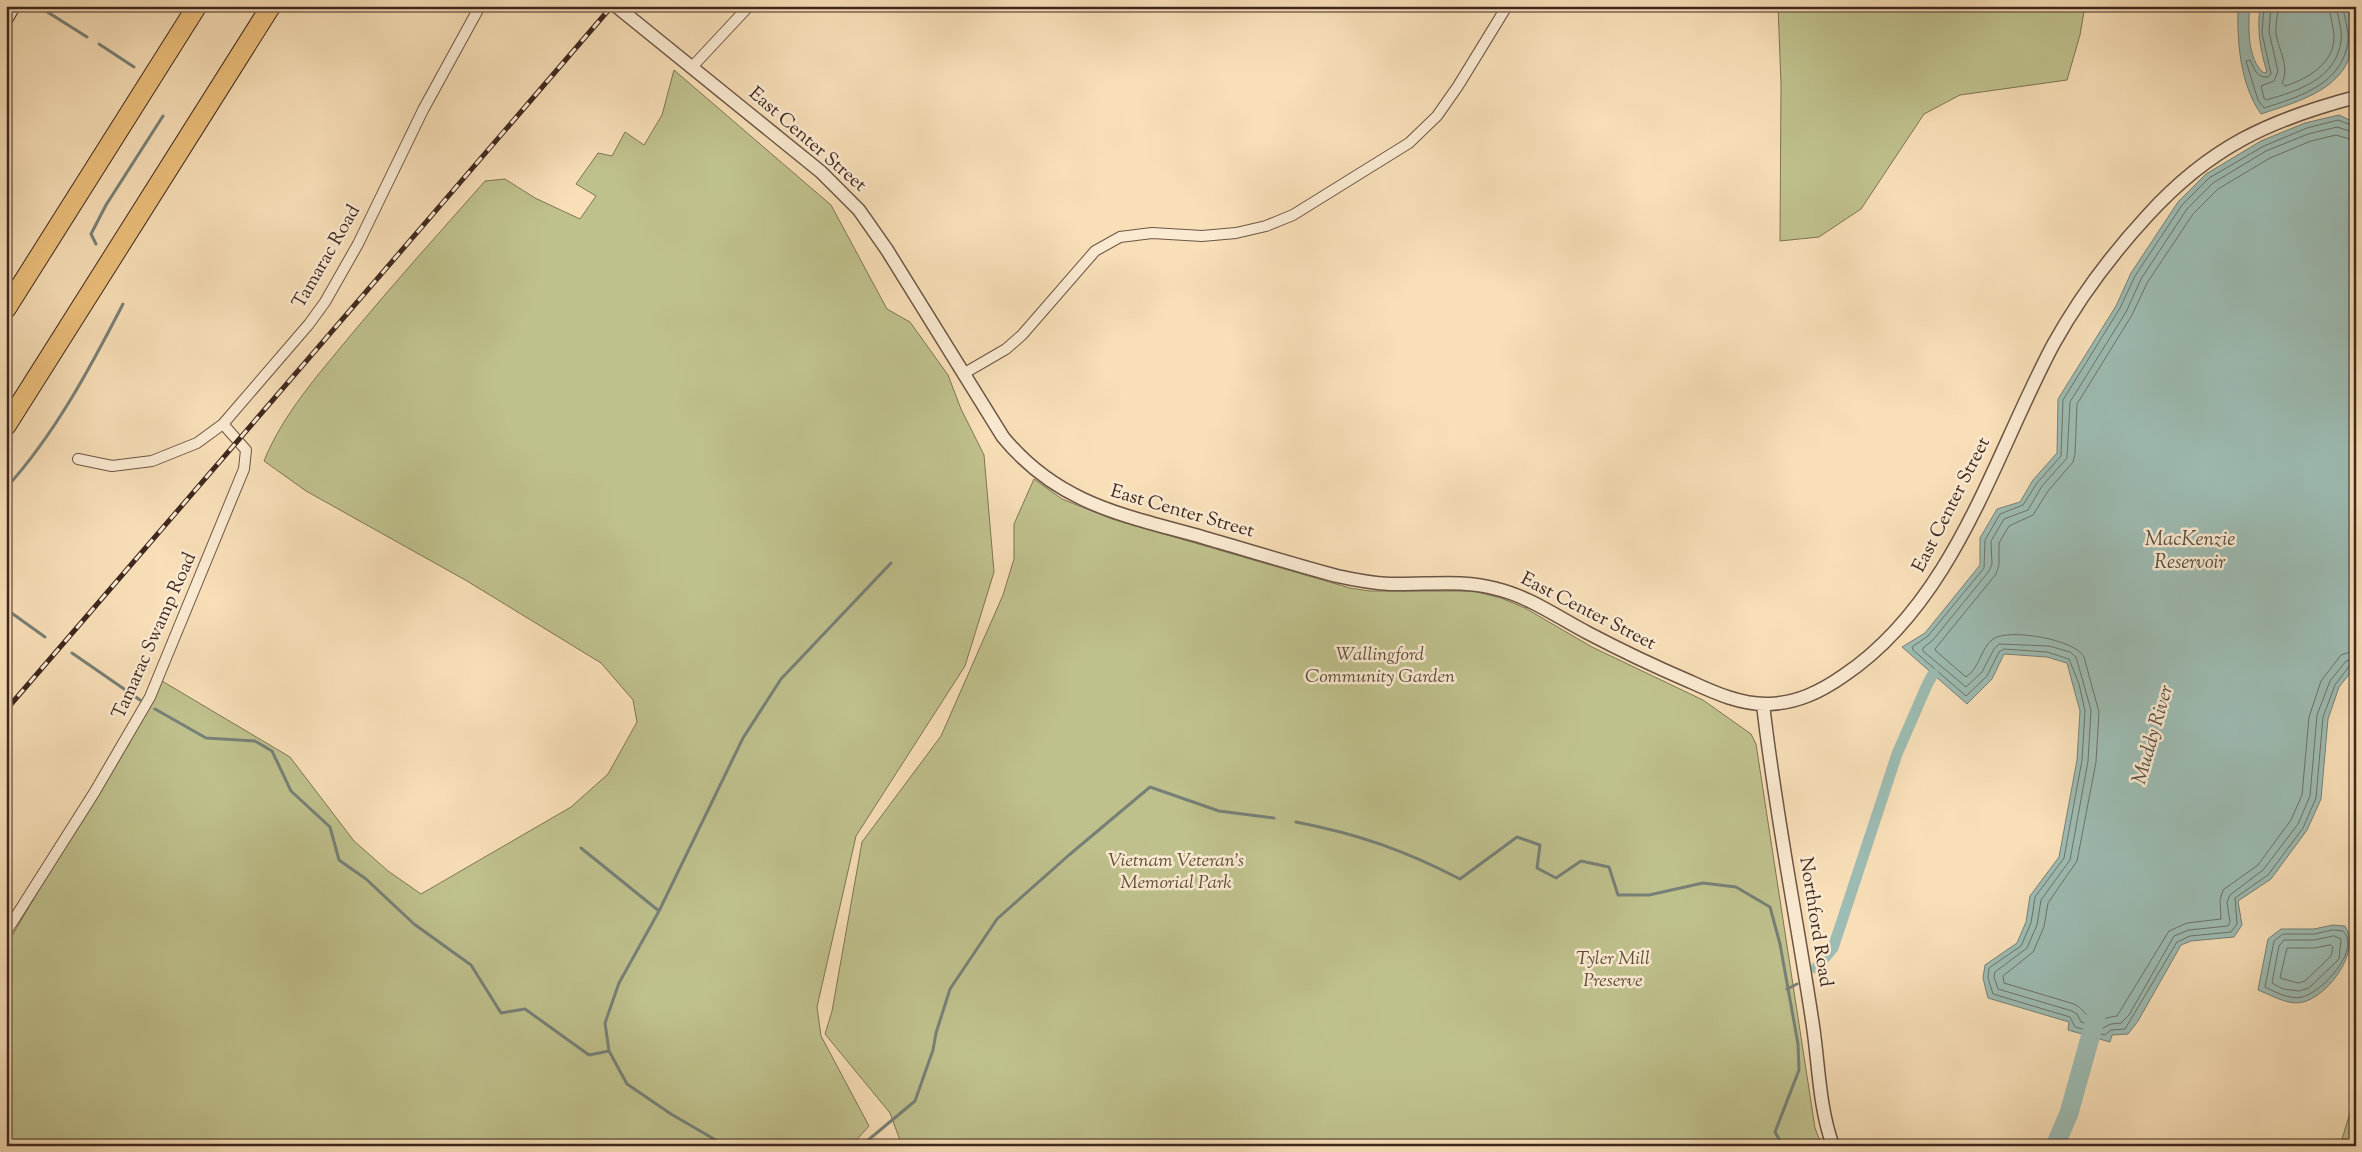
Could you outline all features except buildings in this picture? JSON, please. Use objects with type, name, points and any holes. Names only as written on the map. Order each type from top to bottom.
[{"type":"highway","points":[[6,309],[197,6]]},
{"type":"highway","points":[[6,426],[271,6]]},
{"type":"main road","points":[[6,18],[12,6]]},
{"type":"street","name":"Tamarac Road","points":[[78,459],[112,466],[152,461],[197,443],[223,424],[309,324],[335,285],[358,244],[423,110],[480,6]]},
{"type":"street","name":"East Center Street","points":[[616,6],[821,172],[859,210],[887,250],[993,423],[1015,451],[1051,482],[1089,503],[1114,512],[1313,570],[1365,582],[1477,584],[1499,589],[1526,599],[1627,653],[1697,685],[1725,696],[1763,704],[1790,702],[1803,698],[1834,682],[1873,653],[1913,612],[1958,542],[2055,342],[2094,281],[2149,214],[2199,167],[2239,140],[2282,120],[2356,97]]},
{"type":"street","points":[[692,68],[749,6]]},
{"type":"street","points":[[963,374],[1006,349],[1022,335],[1095,251],[1120,238],[1152,233],[1202,236],[1236,233],[1266,226],[1293,215],[1409,143],[1437,116],[1458,86],[1507,6]]},
{"type":"street","name":"Tamarac Swamp Road","points":[[6,932],[136,725],[164,667],[244,470],[246,450],[223,424]]},
{"type":"street","name":"Northford Road","points":[[1763,704],[1769,756],[1814,1027],[1824,1121],[1833,1146]]},
{"type":"green space","points":[[1778,6],[2085,6],[2080,35],[2067,80],[1960,95],[1924,114],[1861,209],[1819,237],[1780,241],[1781,84]]},
{"type":"green space","points":[[674,70],[831,205],[887,309],[910,322],[948,375],[961,409],[984,455],[994,572],[965,666],[856,836],[817,1007],[821,1036],[869,1126],[851,1146],[6,1146],[6,946],[162,681],[290,757],[354,841],[388,871],[421,894],[571,807],[608,774],[637,722],[633,700],[601,663],[467,581],[306,491],[264,461],[281,427],[314,380],[383,297],[485,181],[505,179],[535,198],[580,219],[596,196],[576,184],[598,153],[612,156],[625,132],[644,145],[662,115]]},
{"type":"green space","name":"Vietnam Veteran's Memorial Park","points":[[1034,479],[1062,499],[1112,519],[1350,588],[1370,591],[1473,591],[1501,598],[1525,608],[1592,647],[1703,700],[1751,734],[1756,744],[1815,1128],[1822,1146],[902,1146],[890,1113],[825,1034],[832,1011],[862,842],[941,736],[1003,595],[1014,559],[1014,524]]},
{"type":"green space","points":[[2356,1093],[2356,1146],[2340,1146]]},
{"type":"water","points":[[2238,6],[2250,6],[2250,42],[2254,60],[2264,73],[2267,72],[2260,40],[2260,6],[2348,6],[2353,41],[2349,57],[2342,71],[2320,91],[2291,104],[2261,114],[2248,90],[2241,62]]},
{"type":"water","name":"MacKenzie Reservoir","points":[[2339,115],[2356,123],[2356,666],[2339,687],[2328,719],[2321,799],[2307,830],[2271,879],[2238,901],[2242,925],[2234,937],[2191,941],[2181,945],[2138,1021],[2128,1034],[2112,1035],[2110,1042],[2068,1030],[2069,1022],[1988,998],[1983,978],[1985,965],[2017,943],[2026,922],[2030,896],[2059,857],[2077,760],[2080,711],[2067,663],[2047,657],[2004,654],[1992,679],[1967,704],[1902,647],[1925,633],[1980,565],[1980,538],[1997,509],[2020,502],[2033,480],[2057,453],[2058,399],[2116,306],[2131,273],[2178,202],[2206,174],[2261,141],[2305,123]]},
{"type":"water","points":[[2333,925],[2345,926],[2349,936],[2349,948],[2340,971],[2322,991],[2313,998],[2303,1002],[2292,1003],[2258,990],[2268,939],[2281,929],[2314,929]]},
{"type":"waterway","points":[[38,6],[87,37]]},
{"type":"waterway","points":[[99,44],[134,67]]},
{"type":"waterway","points":[[96,244],[91,234],[106,205],[163,116]]},
{"type":"waterway","points":[[6,488],[56,423],[98,352],[123,304]]},
{"type":"waterway","points":[[609,1051],[605,1023],[619,983],[659,911],[743,738],[781,679],[891,563]]},
{"type":"waterway","points":[[6,609],[45,637]]},
{"type":"waterway","points":[[72,653],[140,700]]},
{"type":"waterway","points":[[1816,968],[1833,948],[1897,754],[1933,674]]},
{"type":"waterway","points":[[155,709],[206,738],[255,741],[272,751],[291,791],[330,827],[339,860],[366,879],[414,924],[471,965],[501,1013],[525,1009],[589,1055],[609,1051],[627,1084],[671,1114],[726,1146]]},
{"type":"waterway","points":[[861,1146],[915,1101],[933,1050],[936,1033],[950,989],[997,919],[1150,787],[1219,811],[1274,818]]},
{"type":"waterway","points":[[1296,822],[1380,844],[1400,851],[1460,879],[1517,837],[1540,845],[1537,868],[1556,878],[1581,861],[1609,867],[1618,895],[1649,895],[1703,883],[1736,887],[1770,907],[1780,944],[1798,1044],[1799,1070],[1775,1132],[1783,1146]]},
{"type":"waterway","points":[[581,848],[659,911]]},
{"type":"waterway","points":[[1787,989],[1797,984]]},
{"type":"waterway","name":"Muddy River","points":[[2055,1146],[2069,1113],[2097,1013]]},
{"type":"railway","points":[[6,710],[612,6]]},
{"type":"park label","name":"Wallingford Community Garden","points":[[1380,666]]},
{"type":"park label","name":"Tyler Mill Preserve","points":[[1613,970]]}]
